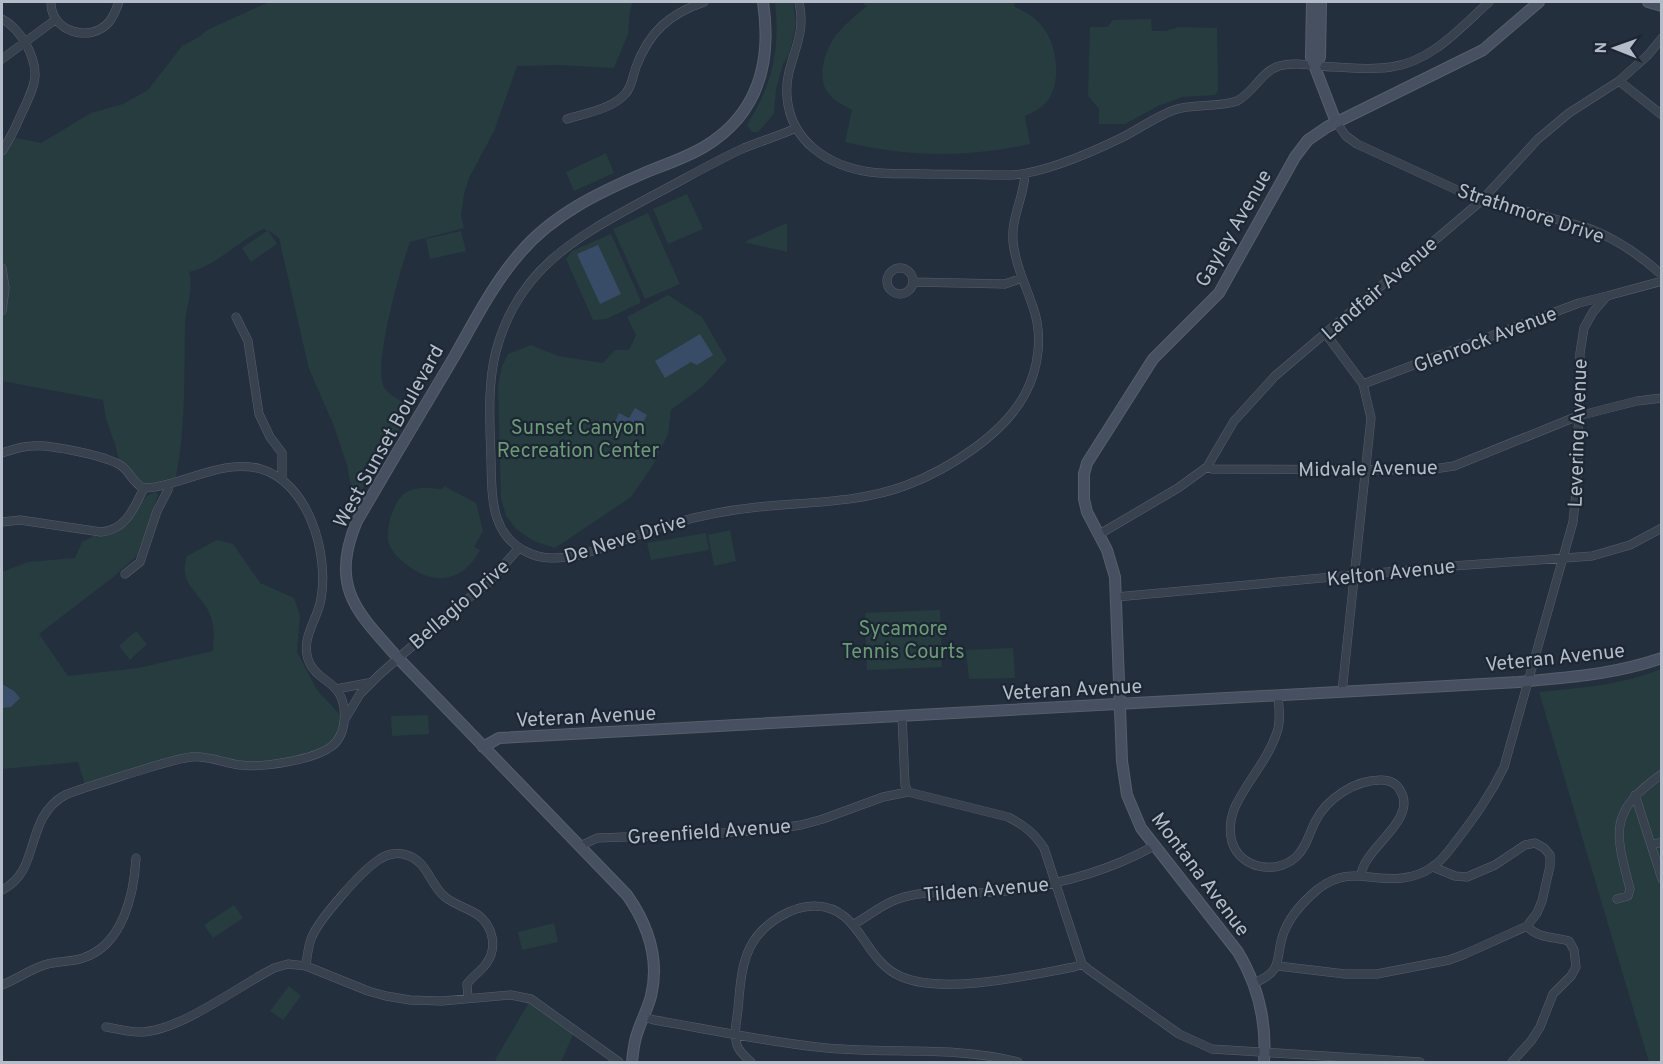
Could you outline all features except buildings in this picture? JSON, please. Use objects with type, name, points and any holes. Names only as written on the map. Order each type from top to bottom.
[{"type":"street","points":[[51,2],[55,20],[77,34],[89,34],[99,30],[108,23],[119,2]]},
{"type":"street","points":[[567,119],[616,102],[621,98],[630,87],[642,50],[660,26],[672,17],[704,2]]},
{"type":"street","name":"West Sunset Boulevard","points":[[632,1062],[635,1039],[651,995],[654,969],[651,944],[637,909],[627,895],[364,620],[353,603],[349,591],[346,580],[346,556],[357,521],[493,290],[521,251],[564,213],[604,192],[705,147],[723,133],[740,115],[756,86],[765,54],[766,33],[763,2]]},
{"type":"street","points":[[799,2],[801,32],[787,85],[789,108],[802,139],[818,153],[842,165],[861,171],[1025,174],[1104,145],[1175,110],[1237,101],[1244,97],[1263,76],[1279,66],[1376,68],[1407,63],[1422,57],[1444,43],[1489,2]]},
{"type":"street","points":[[1312,2],[1311,57],[1336,122]]},
{"type":"street","points":[[1315,66],[1320,57],[1321,2]]},
{"type":"street","points":[[1648,2],[1662,6]]},
{"type":"street","name":"Gayley Avenue","points":[[1120,705],[1115,577],[1111,561],[1084,499],[1084,474],[1092,452],[1153,359],[1219,293],[1301,148],[1315,134],[1336,122],[1483,50],[1495,42],[1535,3]]},
{"type":"street","points":[[2,19],[19,32],[33,56],[35,66],[33,91],[15,130],[2,151]]},
{"type":"street","points":[[2,59],[55,20]]},
{"type":"street","name":"Landfair Avenue","points":[[1098,535],[1178,488],[1207,467],[1234,421],[1275,376],[1481,201],[1538,139],[1569,113],[1619,81],[1648,56],[1662,38]]},
{"type":"street","points":[[1619,81],[1662,115]]},
{"type":"street","name":"Strathmore Drive","points":[[1336,122],[1346,136],[1357,144],[1481,201],[1606,234],[1632,249],[1662,275]]},
{"type":"street","name":"De Neve Drive","points":[[796,128],[743,149],[590,230],[551,260],[514,305],[497,348],[492,371],[490,432],[493,504],[496,518],[502,531],[519,548],[544,558],[563,559],[664,525],[701,516],[742,508],[874,495],[906,486],[949,465],[975,447],[1006,420],[1019,404],[1031,381],[1038,353],[1038,329],[1034,310],[1014,252],[1014,218],[1023,191],[1025,174]]},
{"type":"street","points":[[2,268],[5,288],[2,311]]},
{"type":"street","points":[[913,282],[1005,284],[1022,278]]},
{"type":"street","points":[[1607,296],[1662,281]]},
{"type":"street","name":"Glenrock Avenue","points":[[1363,384],[1579,303],[1607,296]]},
{"type":"street","name":"Levering Avenue","points":[[1433,867],[1489,798],[1504,767],[1573,522],[1577,484],[1581,340],[1584,328],[1593,312],[1607,296]]},
{"type":"street","points":[[236,317],[248,341],[259,414],[270,437],[282,453],[282,478]]},
{"type":"street","points":[[1326,334],[1363,384],[1371,418],[1342,692]]},
{"type":"street","name":"Midvale Avenue","points":[[1207,467],[1212,469],[1427,470],[1454,466],[1578,416],[1637,401],[1662,398]]},
{"type":"street","points":[[2,453],[17,448],[40,446],[109,459],[123,467],[144,488],[168,484],[216,470],[240,467],[264,470],[282,478],[293,490],[316,530],[322,573],[322,596],[307,636],[306,651],[315,671],[336,689],[341,698],[345,720]]},
{"type":"street","points":[[125,574],[140,562],[157,511],[168,490],[168,484]]},
{"type":"street","points":[[2,522],[20,520],[101,532],[109,531],[127,520],[144,488]]},
{"type":"street","name":"Kelton Avenue","points":[[1116,597],[1592,556],[1630,545],[1662,528]]},
{"type":"street","name":"Bellagio Drive","points":[[368,683],[458,606],[488,585],[519,548]]},
{"type":"street","name":"Veteran Avenue","points":[[483,747],[499,738],[1529,681],[1595,675],[1638,666],[1662,658]]},
{"type":"street","points":[[336,689],[368,683]]},
{"type":"street","points":[[2,890],[21,874],[43,815],[52,804],[65,795],[157,765],[191,757],[257,766],[316,754],[336,742],[351,707],[368,683]]},
{"type":"street","points":[[1278,696],[1278,730],[1265,759],[1249,782],[1232,814],[1230,833],[1235,850],[1246,862],[1259,867],[1272,868],[1286,864],[1297,857],[1305,847],[1321,812],[1335,798],[1351,787],[1368,781],[1385,780],[1399,786],[1404,795],[1402,812],[1391,831],[1369,855],[1362,866],[1361,875]]},
{"type":"street","name":"Montana Avenue","points":[[1120,705],[1122,761],[1127,795],[1141,828],[1238,952],[1254,983],[1264,1022],[1264,1058]]},
{"type":"street","points":[[902,716],[905,785],[908,792],[1008,817],[1034,833],[1044,848],[1082,964],[1179,1034],[1212,1049],[1264,1058],[1420,1062]]},
{"type":"street","points":[[1617,899],[1629,893],[1618,837],[1624,813],[1640,789],[1662,774]]},
{"type":"street","name":"Greenfield Avenue","points":[[580,846],[597,838],[708,834],[801,825],[883,797],[908,792]]},
{"type":"street","points":[[1635,795],[1662,879]]},
{"type":"street","points":[[1651,845],[1662,842]]},
{"type":"street","points":[[1254,983],[1263,979],[1278,966],[1284,933],[1293,915],[1303,903],[1327,883],[1361,875],[1402,878],[1433,867],[1455,876],[1467,877],[1495,865],[1525,845],[1535,843],[1550,855],[1550,866],[1542,902],[1527,926],[1449,960],[1377,974],[1345,974],[1278,966]]},
{"type":"street","name":"Tilden Avenue","points":[[854,924],[899,898],[993,892],[1056,883],[1102,870],[1154,846]]},
{"type":"street","points":[[306,966],[311,937],[338,899],[380,858],[393,854],[404,854],[422,864],[439,892],[452,903],[477,915],[487,924],[491,933],[493,945],[491,955],[468,984],[468,998]]},
{"type":"street","points":[[2,985],[39,967],[59,961],[81,959],[105,945],[120,926],[131,896],[136,858]]},
{"type":"street","points":[[751,1062],[738,1049],[735,1034],[745,962],[753,942],[763,931],[778,918],[793,910],[812,906],[827,907],[843,914],[854,924],[873,955],[886,968],[902,977],[919,982],[996,981],[1082,964]]},
{"type":"street","points":[[1512,1062],[1531,1041],[1540,1027],[1553,994],[1571,976],[1576,967],[1574,950],[1569,941],[1538,935],[1531,932],[1527,926]]},
{"type":"street","points":[[106,1027],[141,1033],[160,1030],[178,1023],[273,968],[288,964],[306,966],[386,996],[442,1001],[511,995],[531,999],[619,1062]]},
{"type":"street","points":[[644,1017],[818,1048],[934,1051],[1018,1062]]},
{"type":"green space","points":[[269,2],[633,2],[628,34],[614,68],[559,65],[517,66],[494,131],[469,178],[461,215],[464,228],[410,242],[400,272],[384,340],[382,378],[388,392],[412,408],[361,492],[351,488],[347,465],[334,426],[309,369],[279,238],[268,230],[277,244],[251,262],[242,248],[267,231],[264,229],[210,264],[189,272],[191,285],[185,323],[183,420],[176,477],[140,486],[120,464],[106,419],[103,400],[2,381],[2,151],[11,137],[41,143],[91,113],[123,104],[148,90],[182,46],[207,30]]},
{"type":"green space","points":[[775,2],[793,2],[796,23],[789,55],[783,64],[776,89],[774,114],[758,132],[752,132],[747,125],[763,95],[773,66],[776,36]]},
{"type":"green space","points":[[864,2],[1014,2],[1015,7],[1035,19],[1051,42],[1056,72],[1052,92],[1046,103],[1025,116],[1030,144],[984,152],[937,154],[891,151],[845,142],[852,110],[828,94],[823,84],[823,69],[832,40],[867,6]]},
{"type":"green space","points":[[1151,19],[1152,31],[1165,31],[1179,27],[1217,28],[1218,90],[1215,95],[1182,97],[1158,106],[1125,124],[1099,124],[1099,109],[1088,96],[1090,27],[1107,27],[1113,20]]},
{"type":"green space","points":[[606,153],[614,173],[574,191],[566,172]]},
{"type":"green space","points":[[687,194],[703,229],[668,244],[653,209]]},
{"type":"green space","points":[[648,213],[680,284],[645,299],[613,229]]},
{"type":"green space","points":[[787,223],[787,252],[744,242]]},
{"type":"green space","points":[[461,231],[466,251],[430,259],[426,239]]},
{"type":"green space","points":[[611,234],[640,303],[606,319],[593,320],[566,259],[572,251]]},
{"type":"green space","name":"Sunset Canyon Recreation Center","points":[[668,295],[702,317],[727,360],[702,387],[671,410],[668,434],[653,465],[631,497],[555,548],[534,541],[516,529],[506,516],[501,498],[498,386],[502,366],[508,354],[531,345],[558,356],[603,363],[615,350],[629,350],[636,335],[627,317]]},
{"type":"green space","points":[[444,486],[476,503],[483,531],[474,547],[480,550],[466,569],[448,577],[438,578],[418,572],[402,561],[390,547],[388,532],[390,519],[402,496],[419,488],[442,489]]},
{"type":"green space","points":[[155,492],[158,495],[137,556],[39,634],[68,676],[138,668],[213,651],[212,620],[204,603],[187,580],[185,565],[187,556],[217,540],[233,544],[260,583],[294,598],[300,616],[297,652],[317,690],[345,720],[341,735],[323,752],[257,766],[196,757],[86,788],[78,762],[2,769],[2,572],[28,562],[75,558],[82,542],[129,517],[147,496]]},
{"type":"green space","points":[[730,530],[736,561],[714,566],[708,535]]},
{"type":"green space","points":[[706,533],[709,550],[651,560],[647,543]]},
{"type":"green space","name":"Sycamore Tennis Courts","points":[[940,610],[942,667],[867,670],[865,613]]},
{"type":"green space","points":[[136,631],[147,644],[130,660],[119,646]]},
{"type":"green space","points":[[1013,648],[1015,678],[969,679],[966,650]]},
{"type":"green space","points":[[1661,669],[1661,1062],[1649,1062],[1539,692],[1616,682]]},
{"type":"green space","points":[[428,715],[429,734],[392,736],[391,716]]},
{"type":"green space","points":[[234,905],[243,918],[213,938],[204,925]]},
{"type":"green space","points":[[554,923],[558,942],[522,950],[518,932]]},
{"type":"green space","points":[[289,986],[301,996],[283,1020],[270,1011]]},
{"type":"green space","points":[[531,999],[575,1030],[561,1062],[498,1062],[495,1060]]},
{"type":"water","points":[[598,245],[621,294],[600,304],[577,254]]},
{"type":"water","points":[[700,334],[713,355],[697,365],[691,362],[665,378],[655,361]]},
{"type":"water","points":[[635,408],[647,415],[636,436],[614,424],[619,413],[629,418]]},
{"type":"water","points":[[2,684],[14,691],[20,698],[11,707],[2,708]]}]
